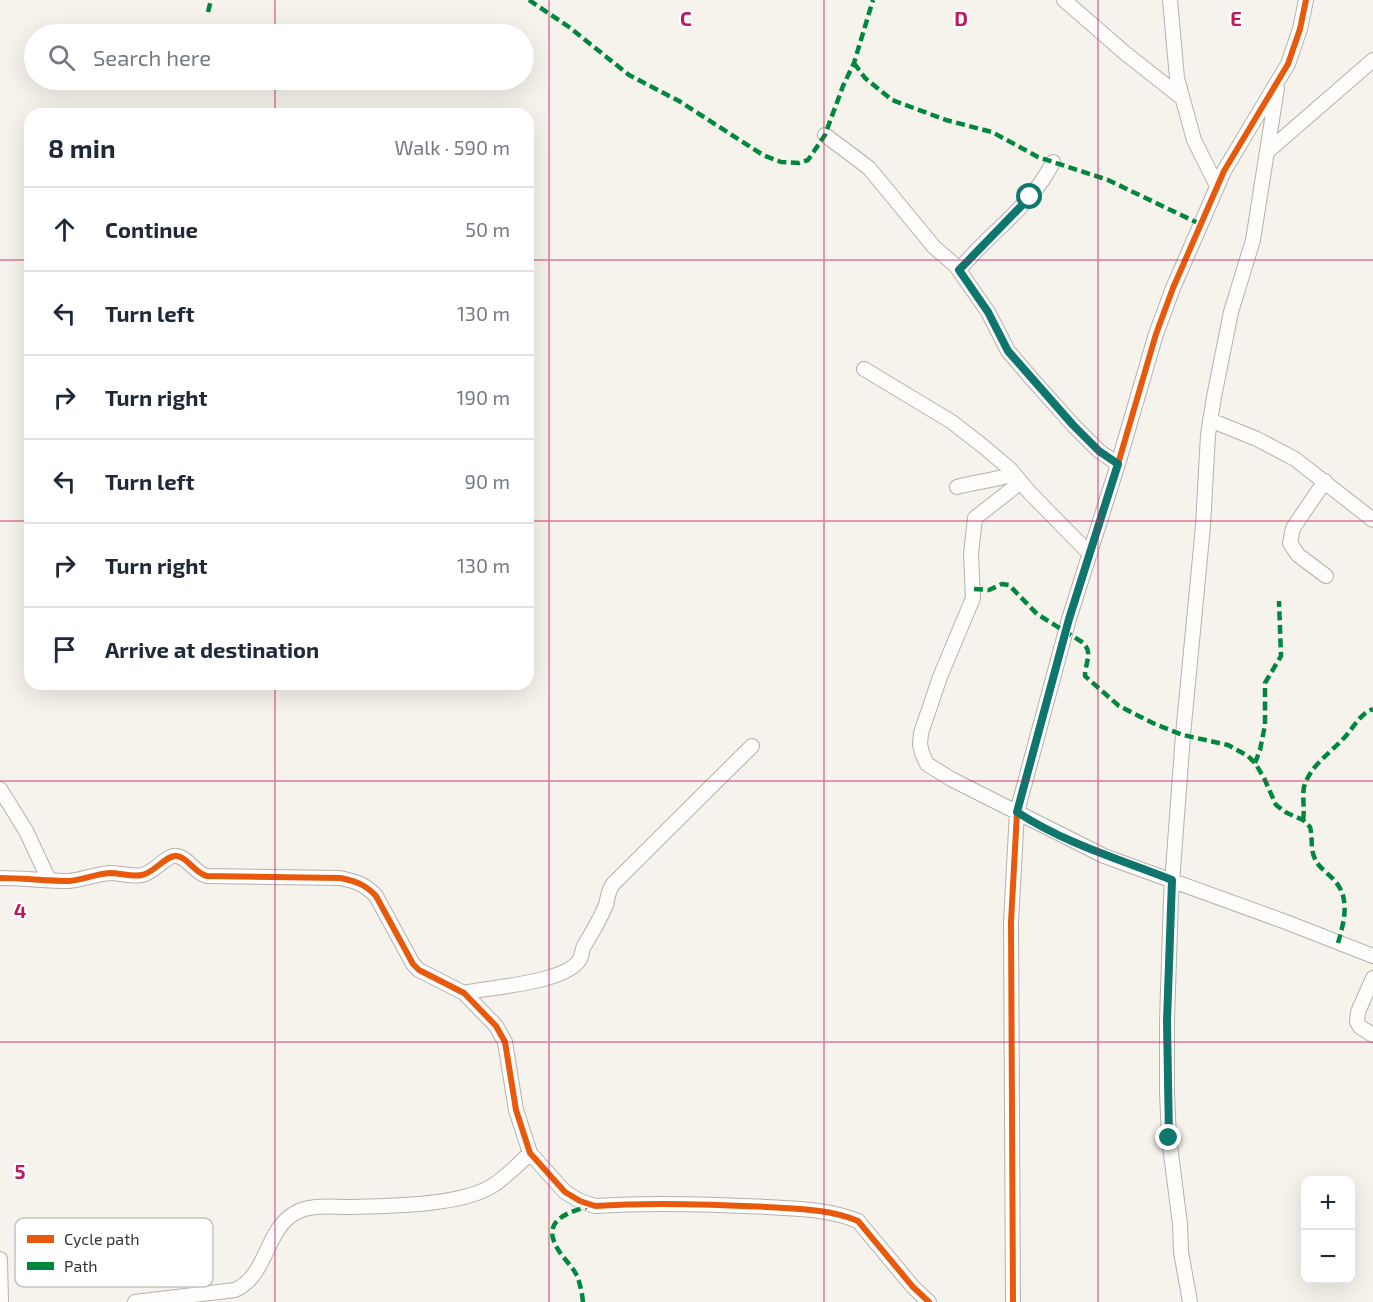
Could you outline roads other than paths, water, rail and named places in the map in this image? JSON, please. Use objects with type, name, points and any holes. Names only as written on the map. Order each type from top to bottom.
[{"type":"street","points":[[1064,0],[1182,98]]},
{"type":"street","points":[[1170,0],[1177,78],[1182,98],[1194,140],[1217,186]]},
{"type":"street","points":[[1013,1302],[1011,922],[1017,812],[1069,619],[1118,464],[1155,334],[1224,171],[1288,64],[1300,29],[1306,0]]},
{"type":"street","points":[[1267,152],[1373,60]]},
{"type":"street","points":[[1190,1302],[1183,1262],[1169,1138],[1167,1092],[1172,880],[1210,420],[1231,312],[1253,240],[1278,80]]},
{"type":"street","points":[[825,135],[869,168],[934,247],[959,270],[988,312],[1008,351],[1073,425],[1099,451],[1118,464]]},
{"type":"street","points":[[959,270],[1030,197],[1045,178],[1053,162]]},
{"type":"street","points":[[864,369],[952,422],[984,447],[1018,478],[1090,554]]},
{"type":"street","points":[[1210,420],[1257,439],[1295,459],[1373,520]]},
{"type":"street","points":[[957,487],[975,482],[1018,478]]},
{"type":"street","points":[[1018,478],[975,518],[971,554],[973,598],[940,677],[921,733],[920,744],[924,760],[931,768],[1096,852],[1286,922],[1373,957]]},
{"type":"street","points":[[1325,481],[1293,528],[1290,543],[1298,555],[1326,576]]},
{"type":"street","points":[[464,993],[529,983],[554,976],[576,964],[606,905],[613,884],[752,746]]},
{"type":"street","points":[[0,789],[26,831],[48,880]]},
{"type":"street","points":[[0,878],[69,881],[112,873],[140,876],[150,872],[169,857],[176,856],[184,859],[200,874],[207,876],[340,878],[359,882],[376,896],[413,964],[419,970],[464,993],[496,1026],[505,1042],[516,1110],[530,1153],[565,1192],[580,1201],[595,1206],[730,1205],[820,1210],[845,1216],[858,1221],[913,1287],[929,1302]]},
{"type":"street","points":[[1373,978],[1357,1018],[1360,1027],[1373,1035]]},
{"type":"street","points":[[135,1302],[235,1290],[245,1285],[254,1276],[284,1222],[295,1212],[308,1208],[380,1206],[464,1197],[491,1187],[530,1153]]},
{"type":"street","points":[[0,1259],[1,1302]]}]
